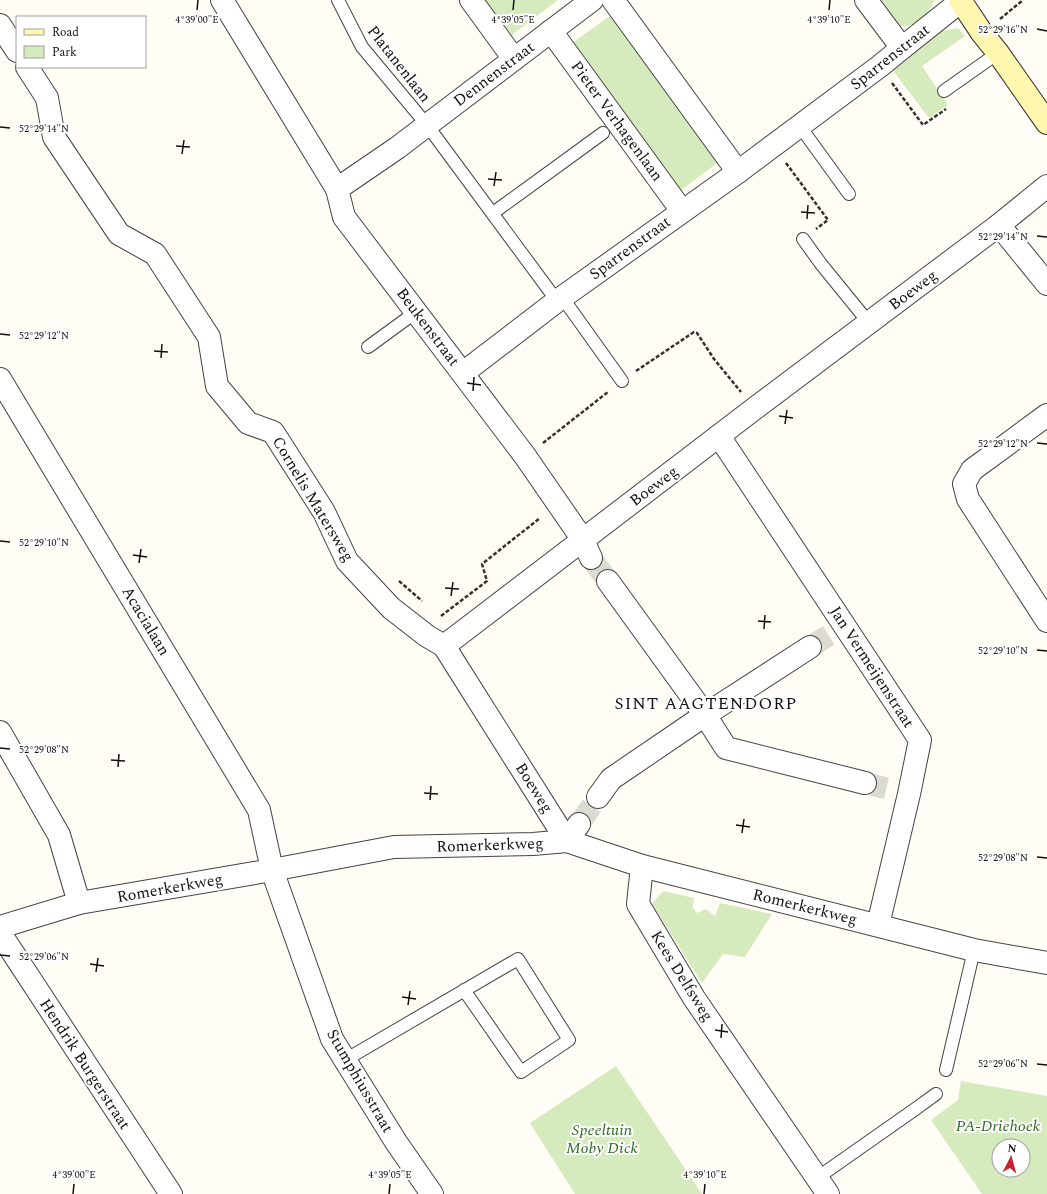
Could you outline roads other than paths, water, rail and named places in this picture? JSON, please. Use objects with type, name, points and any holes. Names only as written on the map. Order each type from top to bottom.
[{"type":"street","name":"Beukenstraat","points":[[222,0],[337,189],[344,217],[525,456],[558,503],[587,549]]},
{"type":"street","points":[[471,0],[514,59]]},
{"type":"street","name":"Dennenstraat","points":[[337,189],[396,148],[592,0]]},
{"type":"street","points":[[613,0],[738,172]]},
{"type":"street","points":[[866,0],[902,48]]},
{"type":"street","points":[[960,1],[1047,123]]},
{"type":"street","name":"Sparrenstraat","points":[[463,374],[559,299],[738,172],[880,66],[960,1]]},
{"type":"street","points":[[0,25],[16,49]]},
{"type":"street","name":"Pieter Verhagenlaan","points":[[551,31],[610,128],[682,211]]},
{"type":"street","name":"Cornelis Matersweg","points":[[28,68],[47,98],[54,137],[119,234],[155,254],[208,338],[217,386],[248,423],[273,432],[324,512],[347,561],[391,608],[427,636],[444,646]]},
{"type":"street","name":"Boeweg","points":[[573,833],[444,646],[587,549],[719,436],[999,225],[1047,186]]},
{"type":"street","points":[[999,225],[1047,284]]},
{"type":"street","name":"Acacialaan","points":[[0,379],[259,810],[272,870]]},
{"type":"street","points":[[1047,415],[972,470],[964,484],[968,499],[1047,621]]},
{"type":"street","name":"Jan Vermeijenstraat","points":[[719,436],[839,628],[920,740],[901,792],[878,926]]},
{"type":"street","points":[[608,581],[705,715],[726,748],[865,783]]},
{"type":"street","points":[[598,797],[610,779],[810,647]]},
{"type":"street","points":[[0,732],[58,835],[79,903]]},
{"type":"street","name":"Romerkerkweg","points":[[0,927],[79,903],[272,870],[394,847],[533,844],[573,833],[642,866],[974,950],[1047,963]]},
{"type":"street","name":"Kees Delfsweg","points":[[642,866],[638,904],[694,998],[823,1186]]},
{"type":"street","name":"Stumphiusstraat","points":[[272,870],[332,1039],[396,1142],[432,1194]]},
{"type":"street","name":"Hendrik Burgerstraat","points":[[0,933],[171,1194]]},
{"type":"lane","name":"Platanenlaan","points":[[338,0],[362,48],[427,125],[622,381]]},
{"type":"lane","points":[[944,91],[998,53]]},
{"type":"lane","points":[[799,126],[849,194]]},
{"type":"lane","points":[[493,213],[610,128]]},
{"type":"lane","points":[[803,239],[869,324]]},
{"type":"lane","points":[[368,347],[416,312]]},
{"type":"lane","points":[[946,1070],[974,950]]},
{"type":"lane","points":[[345,1060],[464,990],[518,959],[569,1040],[520,1072],[464,990]]},
{"type":"lane","name":"Kees Delfsweg","points":[[823,1186],[914,1110],[936,1094]]},
{"type":"tunnel","points":[[591,558],[608,581]]},
{"type":"tunnel","points":[[810,647],[834,632]]},
{"type":"tunnel","points":[[865,783],[893,790]]},
{"type":"tunnel","points":[[579,824],[598,797]]},
{"type":"district","name":"SINT AAGTENDORP","points":[[706,704]]},
{"type":"park label","name":"PA-Driehoek","points":[[998,1126]]},
{"type":"park label","name":"Speeltuin Moby Dick","points":[[602,1139]]}]
